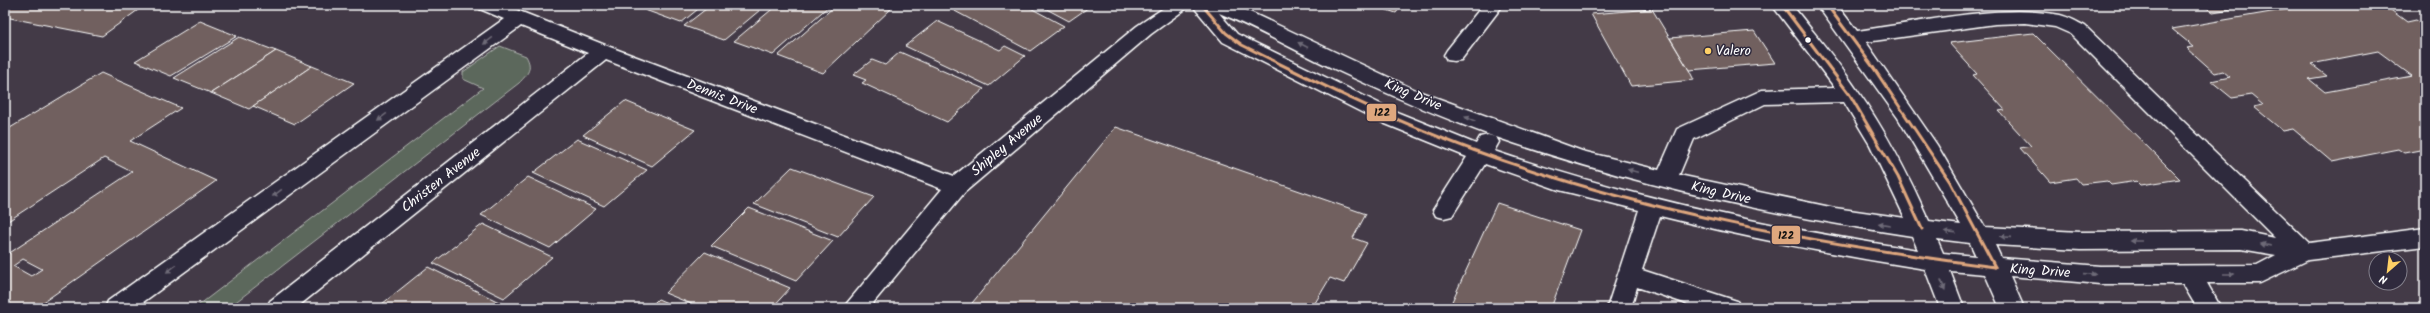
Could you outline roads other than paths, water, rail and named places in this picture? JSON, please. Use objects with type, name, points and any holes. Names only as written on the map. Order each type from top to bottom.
[{"type":"street","name":"Dennis Drive","points":[[487,5],[603,52],[958,186]]},
{"type":"street","name":"Shipley Avenue","points":[[855,308],[958,186],[1144,30],[1181,5]]},
{"type":"street","name":"King Drive","points":[[1202,5],[1230,38],[1364,105],[1480,154],[1566,184],[1652,207],[1733,226],[1847,248],[1934,261],[2100,275],[2260,274],[2304,252]]},
{"type":"street","name":"King Drive","points":[[1217,5],[1252,19],[1338,62],[1411,96],[1496,129],[1577,157],[1666,180],[1835,216],[1922,230],[1978,235],[2080,241],[2241,240],[2304,252],[2425,237]]},
{"type":"street","points":[[1454,56],[1493,5]]},
{"type":"street","points":[[1782,5],[1850,95],[1898,177],[1922,230],[1952,308]]},
{"type":"street","points":[[1827,5],[1852,38],[1950,182],[1995,267],[2012,308]]},
{"type":"street","points":[[1852,38],[1995,18],[2025,17],[2059,21],[2078,30],[2304,252]]},
{"type":"street","points":[[117,308],[520,18]]},
{"type":"street","name":"Christen Avenue","points":[[279,308],[603,52]]},
{"type":"street","points":[[1666,180],[1685,134],[1762,97],[1850,95]]},
{"type":"street","points":[[1444,210],[1496,129]]},
{"type":"street","points":[[1619,308],[1628,275],[1652,207]]},
{"type":"street","points":[[2190,274],[2209,308]]},
{"type":"street","points":[[1628,275],[1728,308]]},
{"type":"place","name":"Valero","points":[[1708,51]]}]
